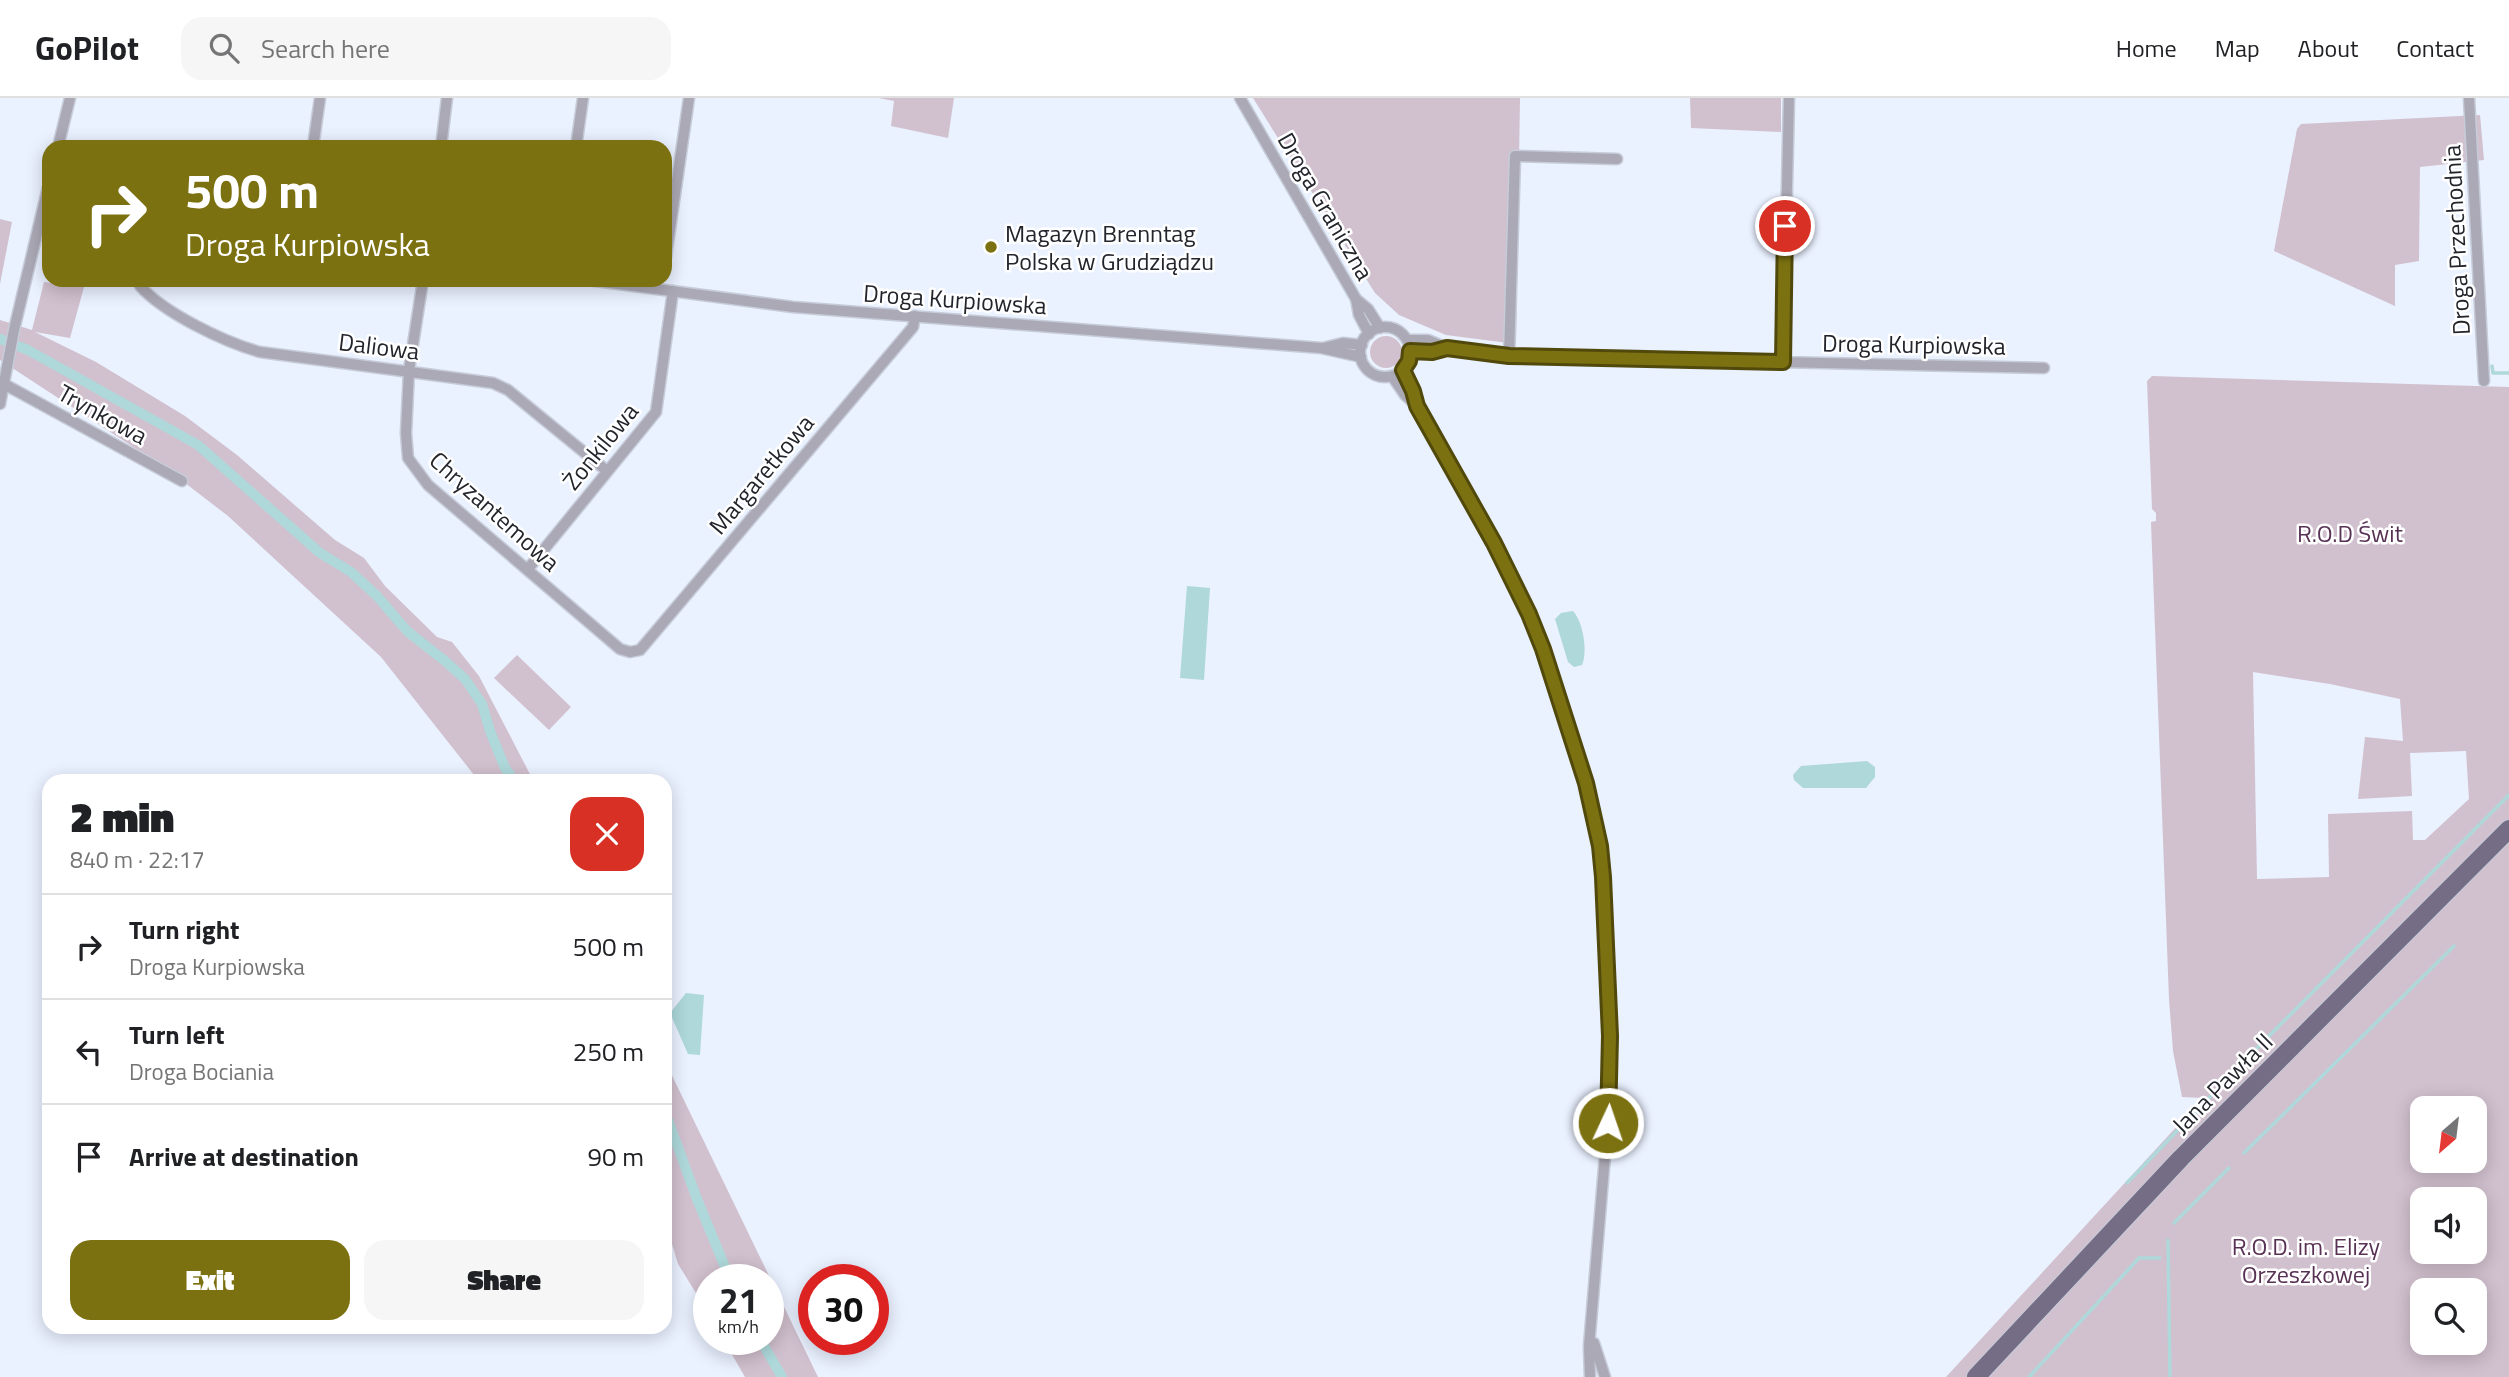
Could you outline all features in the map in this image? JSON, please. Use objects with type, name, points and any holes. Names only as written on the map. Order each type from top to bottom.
[{"type":"main road","name":"Jana Pawła II","points":[[1976,1377],[2182,1158],[2509,829]]},
{"type":"street","points":[[60,140],[70,98]]},
{"type":"street","points":[[314,140],[320,98]]},
{"type":"street","points":[[442,140],[447,98]]},
{"type":"street","points":[[577,140],[583,98]]},
{"type":"street","points":[[672,215],[689,98]]},
{"type":"street","name":"Droga Graniczna","points":[[1240,98],[1356,299],[1359,315],[1369,334]]},
{"type":"street","points":[[1783,362],[1788,98]]},
{"type":"street","name":"Droga Przechodnia","points":[[2469,98],[2484,381]]},
{"type":"street","points":[[1509,356],[1515,156],[1616,159]]},
{"type":"street","points":[[0,404],[14,330],[42,222]]},
{"type":"street","name":"Daliowa","points":[[140,287],[152,300],[235,345],[260,352],[493,383],[607,471]]},
{"type":"street","name":"Chryzantemowa","points":[[422,287],[409,370],[406,433],[408,458],[428,485],[620,649],[630,652]]},
{"type":"street","name":"Droga Kurpiowska","points":[[665,287],[793,307],[1321,348],[1361,357]]},
{"type":"street","name":"Żonkilowa","points":[[528,569],[656,412],[665,287]]},
{"type":"street","name":"Droga Graniczna","points":[[1356,299],[1368,309],[1380,328]]},
{"type":"street","name":"Margaretkowa","points":[[630,652],[640,650],[913,327],[915,316]]},
{"type":"street","points":[[1380,328],[1395,330],[1408,346],[1409,361],[1403,370],[1392,376],[1376,375],[1364,365],[1361,357],[1362,345],[1369,334],[1380,328]]},
{"type":"street","name":"Droga Kurpiowska","points":[[1321,348],[1343,343],[1362,345]]},
{"type":"street","name":"Droga Kurpiowska","points":[[1408,346],[1432,352],[1447,348],[1509,356],[2044,368]]},
{"type":"street","points":[[1403,370],[1417,406],[1488,531],[1529,614],[1586,783],[1600,846],[1611,1070],[1589,1346],[1590,1377]]},
{"type":"street","points":[[1392,376],[1405,395],[1417,406]]},
{"type":"street","name":"Trynkowa","points":[[4,384],[182,481]]},
{"type":"street","points":[[1592,1333],[1605,1377]]},
{"type":"green space","points":[[879,98],[954,98],[948,138],[891,126],[894,101]]},
{"type":"green space","points":[[1253,98],[1520,98],[1516,344],[1446,335],[1399,315],[1375,293]]},
{"type":"green space","points":[[1690,98],[1781,98],[1781,132],[1691,128]]},
{"type":"green space","points":[[2480,115],[2484,160],[2420,167],[2419,261],[2395,265],[2395,306],[2274,251],[2297,129],[2301,124]]},
{"type":"green space","points":[[0,219],[12,222],[0,284]]},
{"type":"green space","points":[[43,287],[84,287],[70,338],[35,332],[96,362],[185,416],[237,455],[335,540],[364,558],[385,586],[437,637],[452,642],[479,676],[530,774],[473,774],[381,657],[228,516],[167,469],[0,360],[0,320],[32,330]]},
{"type":"green space","points":[[1386,336],[1397,341],[1402,352],[1397,363],[1386,368],[1375,363],[1370,352],[1375,341]]},
{"type":"green space","points":[[2152,376],[2509,387],[2509,1377],[1946,1377],[2203,1098],[2182,1097],[2173,1051],[2151,522],[2156,521],[2156,513],[2152,509],[2147,381]],"holes":[[[2253,672],[2330,684],[2400,699],[2403,741],[2365,737],[2358,799],[2412,796],[2410,753],[2466,751],[2469,799],[2425,840],[2413,840],[2412,811],[2328,814],[2329,877],[2257,879]]]},
{"type":"green space","points":[[517,655],[571,707],[549,730],[494,678]]},
{"type":"green space","points":[[672,1075],[763,1264],[693,1264],[693,1288],[678,1264],[672,1244]]},
{"type":"green space","points":[[784,1307],[798,1336],[798,1355],[807,1355],[818,1377],[745,1377],[732,1355],[784,1355]]},
{"type":"shaded area","points":[[1187,586],[1210,588],[1204,680],[1180,678]]},
{"type":"shaded area","points":[[1573,611],[1582,629],[1584,645],[1582,665],[1574,667],[1568,662],[1555,619],[1561,613]]},
{"type":"shaded area","points":[[1867,761],[1875,767],[1875,777],[1866,788],[1803,788],[1794,780],[1793,775],[1801,766]]},
{"type":"shaded area","points":[[686,993],[704,995],[700,1055],[688,1054],[672,1018],[672,1010]]},
{"type":"waterway","points":[[0,339],[28,350],[198,445],[320,553],[351,572],[377,596],[407,631],[465,679],[482,704],[490,731],[510,774]]},
{"type":"waterway","points":[[2492,366],[2493,373],[2509,373]]},
{"type":"waterway","points":[[2127,1183],[2509,795]]},
{"type":"waterway","points":[[2244,1153],[2454,946]]},
{"type":"waterway","points":[[672,1131],[724,1264]]},
{"type":"waterway","points":[[2174,1223],[2229,1168]]},
{"type":"waterway","points":[[2168,1240],[2170,1377]]},
{"type":"waterway","points":[[2029,1377],[2139,1258],[2160,1258]]},
{"type":"waterway","points":[[769,1355],[782,1377]]},
{"type":"place","name":"Magazyn Brenntag Polska w Grudziądzu","points":[[991,247]]},
{"type":"route","points":[[1608,1123],[1610,1036],[1603,877],[1600,846],[1586,783],[1529,614],[1494,543],[1417,406],[1403,370],[1409,361],[1410,351],[1432,352],[1447,348],[1509,356],[1783,362],[1785,226]]},
{"type":"park label","name":"R.O.D Świt","points":[[2350,533]]},
{"type":"park label","name":"R.O.D. im. Elizy Orzeszkowej","points":[[2306,1260]]}]
